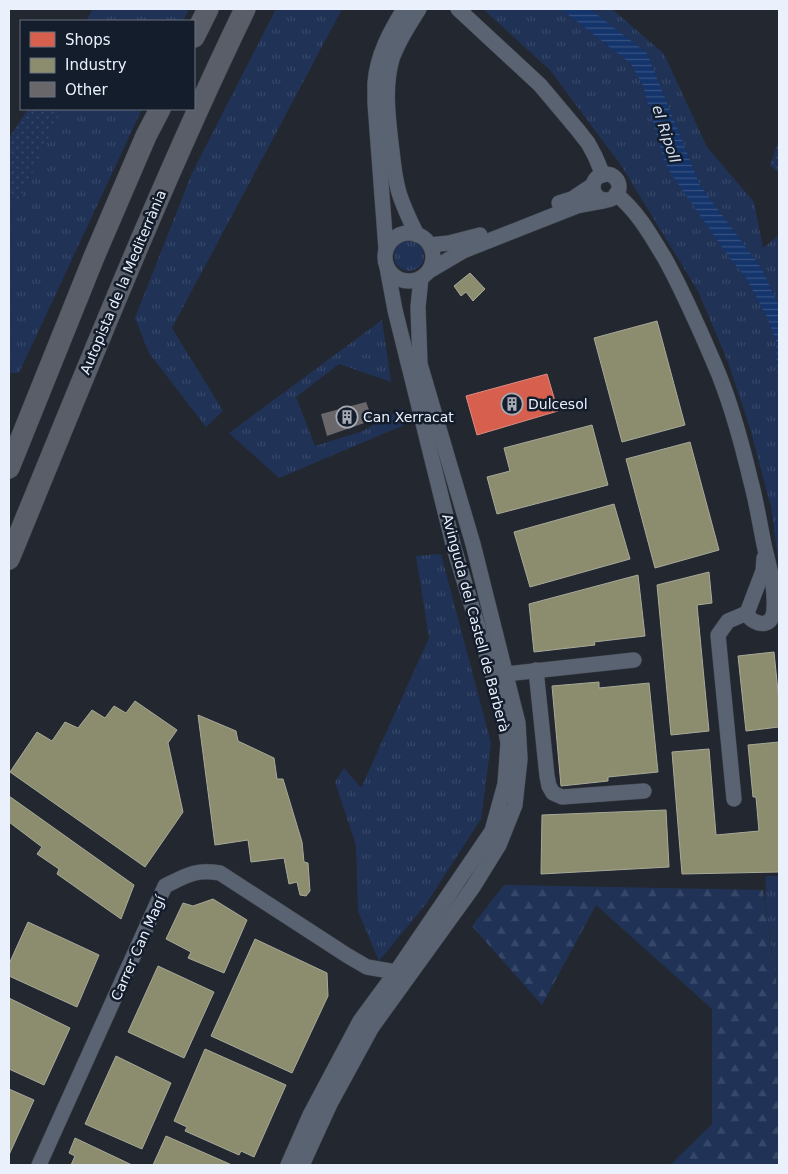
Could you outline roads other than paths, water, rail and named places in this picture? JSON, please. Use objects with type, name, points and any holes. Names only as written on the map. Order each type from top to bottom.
[{"type":"highway","points":[[195,36],[208,9]]},
{"type":"highway","name":"Autopista de la Mediterrània","points":[[9,559],[132,259],[245,9]]},
{"type":"highway","points":[[9,468],[91,266],[146,136],[159,110]]},
{"type":"street","points":[[404,9],[390,33],[384,48],[378,64],[375,83],[376,122],[386,250],[385,261],[391,274],[405,281],[413,281],[463,251],[577,206],[610,198],[619,186],[615,178],[607,174],[572,199],[473,238],[430,245]]},
{"type":"street","points":[[417,235],[398,189],[394,169],[387,99],[392,60],[398,43],[419,9]]},
{"type":"street","points":[[458,9],[540,85],[577,129],[595,156],[598,180],[592,189],[596,197],[610,198],[634,211],[677,279],[715,364],[737,430],[751,481],[773,583],[774,611],[772,619],[766,622],[754,622],[747,613]]},
{"type":"street","points":[[386,250],[390,243],[402,234],[410,233],[422,237],[430,245],[433,258],[432,265],[425,274]]},
{"type":"street","name":"Avinguda del Castell de Barberà","points":[[288,1165],[310,1115],[360,1021],[396,972],[492,830],[505,784],[508,743],[500,698],[454,548],[398,320],[387,267]]},
{"type":"street","name":"Avinguda del Castell de Barberà","points":[[302,1165],[330,1104],[372,1027],[474,887],[499,845],[515,805],[520,759],[518,723],[473,544],[420,364],[418,307],[425,274]]},
{"type":"street","points":[[734,799],[718,635],[728,621],[747,613],[764,570],[765,549]]},
{"type":"street","points":[[505,674],[634,660]]},
{"type":"street","points":[[536,670],[547,776],[553,793],[562,797],[644,791]]},
{"type":"street","name":"Carrer Can Magí","points":[[39,1165],[166,886],[187,874],[207,871],[220,873],[367,967],[396,972]]},
{"type":"water","name":"el Ripoll","points":[[561,9],[590,9],[647,53],[700,185],[762,269],[779,306],[779,420],[776,341],[767,317],[746,278],[729,257],[670,172],[663,158],[643,86],[631,64]]},
{"type":"place","name":"Dulcesol","points":[[512,404]]},
{"type":"place","name":"Can Xerracat","points":[[347,417]]}]
